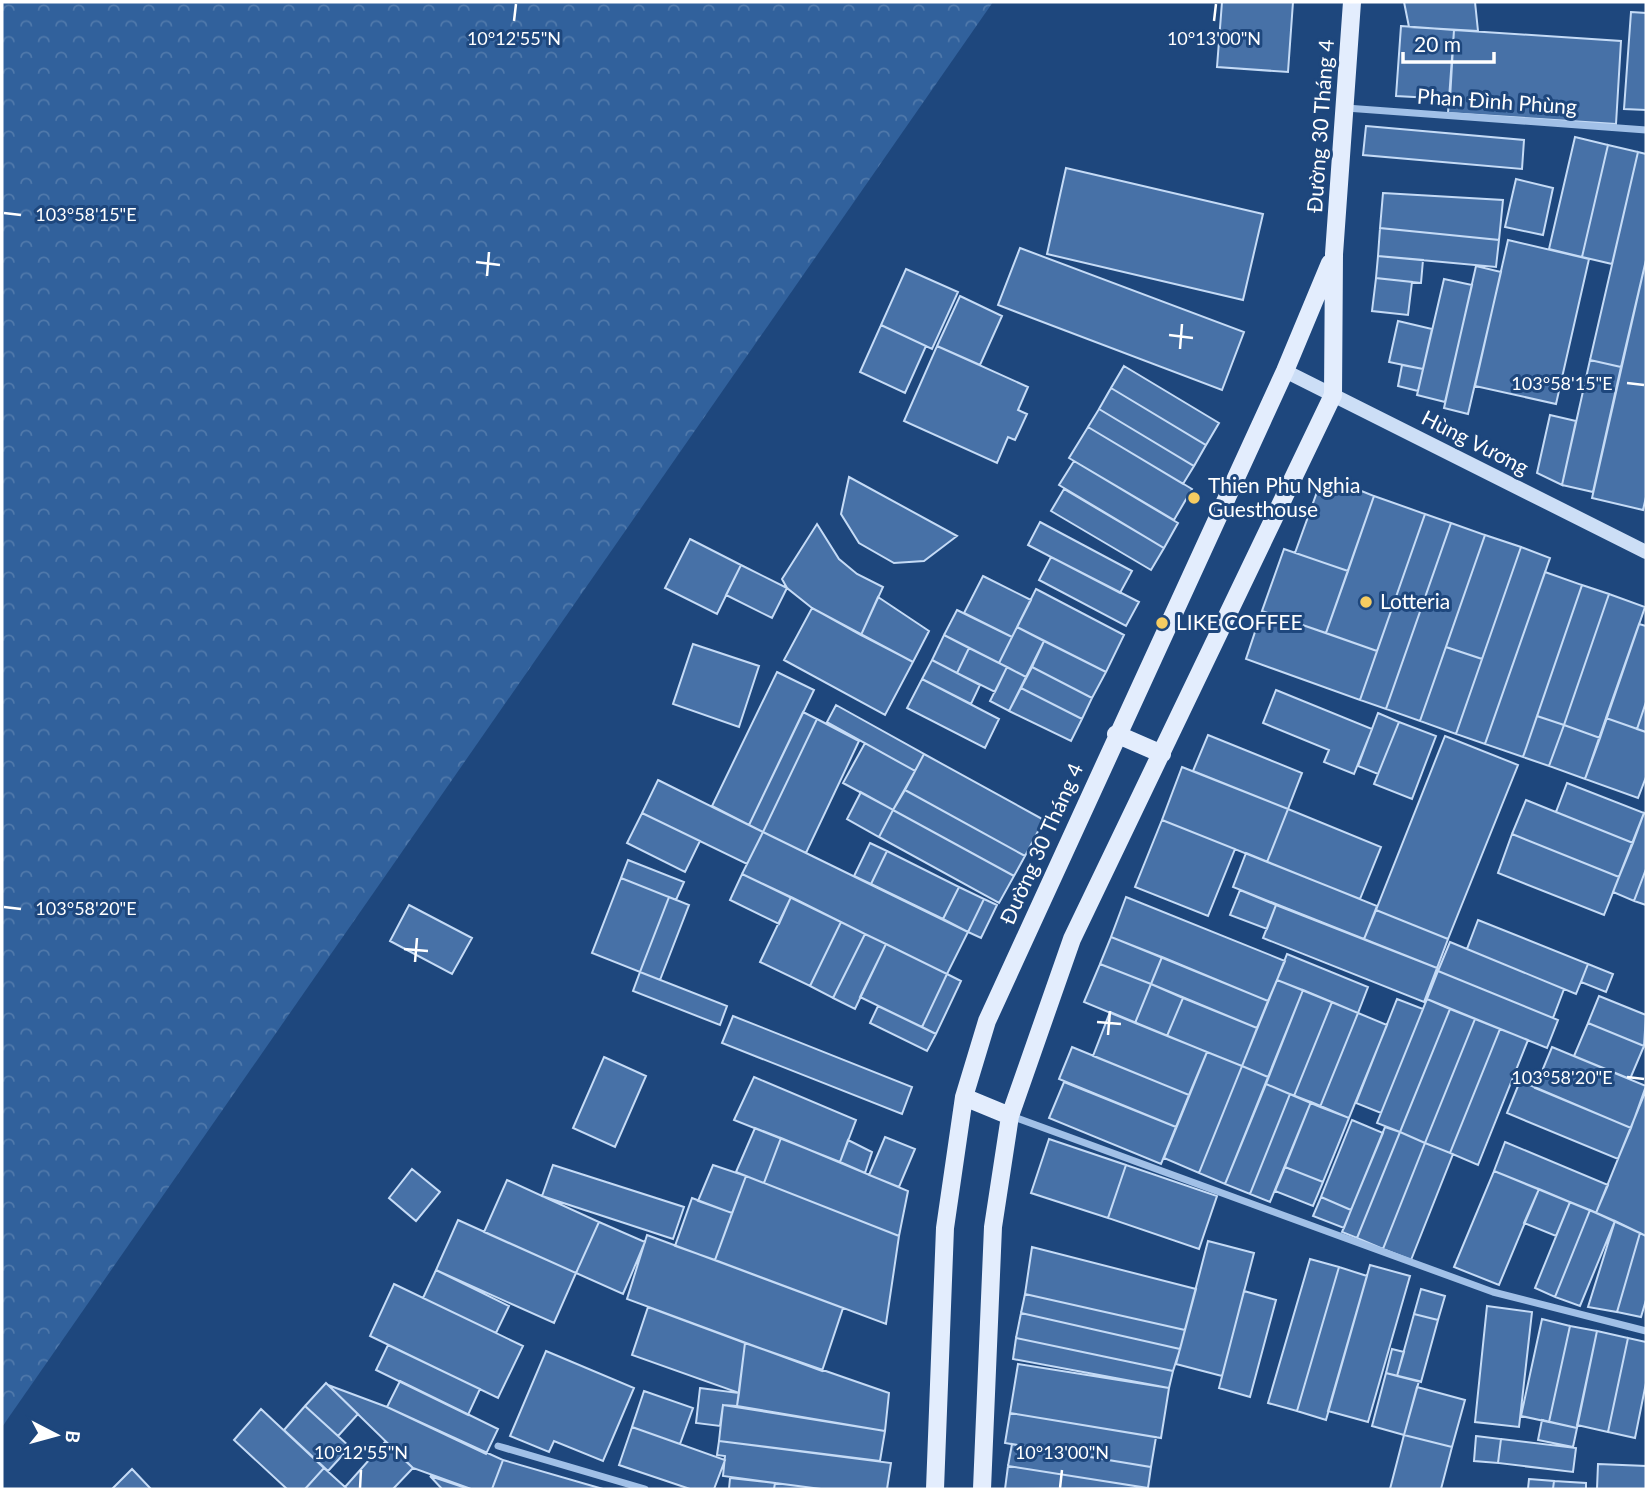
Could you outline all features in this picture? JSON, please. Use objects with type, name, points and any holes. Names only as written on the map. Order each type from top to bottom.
[{"type":"main road","name":"Đường 30 Tháng 4","points":[[982,1489],[993,1227],[1010,1116],[1072,939],[1333,395],[1334,254],[1352,2]]},
{"type":"main road","name":"Đường 30 Tháng 4","points":[[935,1489],[945,1228],[964,1097],[987,1021],[1116,734],[1285,371],[1334,254]]},
{"type":"main road","name":"Hùng Vương","points":[[1285,371],[1646,552]]},
{"type":"main road","points":[[1116,734],[1162,754]]},
{"type":"main road","points":[[964,1097],[1010,1116]]},
{"type":"street","name":"Phan Đình Phùng","points":[[1346,108],[1646,130]]},
{"type":"street","points":[[1010,1116],[1493,1292],[1646,1331]]},
{"type":"street","points":[[498,1446],[645,1489]]},
{"type":"green space","points":[[2,2],[993,2],[2,1427]]},
{"type":"building","points":[[1222,2],[1293,2],[1288,72],[1217,67]]},
{"type":"building","points":[[1404,2],[1475,2],[1478,31],[1409,27]]},
{"type":"building","points":[[1631,12],[1646,13],[1646,110],[1624,109]]},
{"type":"building","points":[[1401,26],[1454,30],[1450,99],[1396,96]]},
{"type":"building","points":[[1454,30],[1621,41],[1616,124],[1448,113]]},
{"type":"building","points":[[1366,126],[1524,140],[1522,169],[1363,155]]},
{"type":"building","points":[[1575,137],[1608,145],[1582,257],[1549,249]]},
{"type":"building","points":[[1608,145],[1638,152],[1612,264],[1582,257]]},
{"type":"building","points":[[1638,152],[1646,154],[1646,260],[1621,367],[1590,360]]},
{"type":"building","points":[[1066,168],[1263,214],[1243,300],[1047,254]]},
{"type":"building","points":[[1516,179],[1553,188],[1543,235],[1505,227]]},
{"type":"building","points":[[1383,193],[1503,200],[1499,240],[1380,228]]},
{"type":"building","points":[[1380,228],[1499,240],[1496,267],[1378,256]]},
{"type":"building","points":[[1508,240],[1589,259],[1556,404],[1475,386]]},
{"type":"building","points":[[1020,248],[1244,332],[1222,390],[998,305]]},
{"type":"building","points":[[1378,256],[1423,260],[1421,283],[1376,278]]},
{"type":"building","points":[[1646,260],[1646,497],[1643,510],[1592,498]]},
{"type":"building","points":[[1476,266],[1501,272],[1468,414],[1444,408]]},
{"type":"building","points":[[906,269],[958,292],[932,349],[881,325]]},
{"type":"building","points":[[1376,278],[1412,282],[1408,315],[1372,311]]},
{"type":"building","points":[[1444,279],[1472,285],[1445,402],[1417,395]]},
{"type":"building","points":[[960,296],[1002,316],[980,365],[937,346]]},
{"type":"building","points":[[1398,321],[1432,329],[1423,369],[1389,362]]},
{"type":"building","points":[[881,325],[926,346],[905,393],[860,372]]},
{"type":"building","points":[[937,346],[1028,387],[1018,410],[1027,414],[1015,440],[1008,437],[997,463],[904,421]]},
{"type":"building","points":[[1590,360],[1621,367],[1593,492],[1562,485]]},
{"type":"building","points":[[1402,365],[1423,369],[1418,391],[1398,386]]},
{"type":"building","points":[[1124,366],[1219,423],[1206,445],[1111,388]]},
{"type":"building","points":[[1111,388],[1206,445],[1194,466],[1099,409]]},
{"type":"building","points":[[1099,409],[1194,466],[1183,484],[1088,427]]},
{"type":"building","points":[[1550,415],[1576,421],[1562,485],[1537,473]]},
{"type":"building","points":[[1088,427],[1192,489],[1174,520],[1069,458]]},
{"type":"building","points":[[1074,461],[1178,523],[1164,548],[1059,485]]},
{"type":"building","points":[[849,477],[957,536],[924,561],[894,563],[859,543],[841,514]]},
{"type":"building","points":[[1354,488],[1374,496],[1348,571],[1295,553],[1317,492]]},
{"type":"building","points":[[1064,489],[1164,548],[1151,570],[1051,511]]},
{"type":"building","name":"Lotteria","points":[[1374,496],[1425,514],[1377,651],[1326,633]]},
{"type":"building","points":[[1425,514],[1451,523],[1386,709],[1360,700]]},
{"type":"building","points":[[1040,522],[1132,571],[1120,593],[1028,545]]},
{"type":"building","points":[[1451,523],[1485,535],[1420,721],[1386,709]]},
{"type":"building","points":[[817,524],[839,559],[857,574],[883,587],[861,635],[812,608],[787,588],[782,579]]},
{"type":"building","points":[[1485,535],[1521,547],[1482,659],[1446,647]]},
{"type":"building","points":[[690,539],[741,565],[717,614],[665,588]]},
{"type":"building","points":[[1521,547],[1550,558],[1485,744],[1456,734]]},
{"type":"building","points":[[1284,549],[1348,571],[1326,633],[1262,611]]},
{"type":"building","points":[[1051,557],[1139,602],[1126,626],[1039,580]]},
{"type":"building","points":[[741,565],[787,588],[772,618],[726,595]]},
{"type":"building","points":[[1545,572],[1582,585],[1523,757],[1485,744]]},
{"type":"building","points":[[983,576],[1031,600],[1012,637],[964,613]]},
{"type":"building","points":[[1582,585],[1609,594],[1564,725],[1537,716]]},
{"type":"building","points":[[1036,589],[1124,635],[1106,672],[1017,627]]},
{"type":"building","points":[[1609,594],[1645,607],[1600,738],[1564,725]]},
{"type":"building","points":[[878,597],[929,631],[913,662],[861,635]]},
{"type":"building","points":[[812,608],[913,662],[885,715],[784,660]]},
{"type":"building","points":[[957,610],[1012,637],[999,663],[944,635]]},
{"type":"building","points":[[1262,611],[1377,651],[1360,700],[1246,659]]},
{"type":"building","points":[[1639,624],[1646,626],[1646,702],[1637,729],[1606,718]]},
{"type":"building","points":[[1017,627],[1044,641],[1026,677],[999,663]]},
{"type":"building","points":[[944,635],[969,648],[957,673],[932,660]]},
{"type":"building","points":[[1044,641],[1106,672],[1092,698],[1032,667]]},
{"type":"building","points":[[693,644],[759,666],[739,727],[673,704]]},
{"type":"building","points":[[1446,647],[1482,659],[1456,734],[1420,721]]},
{"type":"building","points":[[969,648],[1007,667],[995,692],[957,673]]},
{"type":"building","points":[[932,660],[980,685],[971,704],[922,679]]},
{"type":"building","points":[[1007,667],[1026,677],[1009,711],[990,701]]},
{"type":"building","points":[[1032,667],[1092,698],[1082,719],[1021,688]]},
{"type":"building","points":[[777,672],[814,690],[749,825],[712,806]]},
{"type":"building","points":[[922,679],[999,719],[985,748],[907,708]]},
{"type":"building","points":[[1021,688],[1082,719],[1071,741],[1009,711]]},
{"type":"building","points":[[1276,690],[1372,729],[1354,774],[1324,762],[1329,750],[1263,723]]},
{"type":"building","points":[[1646,702],[1646,732],[1637,729]]},
{"type":"building","points":[[836,705],[924,754],[915,771],[827,722]]},
{"type":"building","points":[[803,712],[817,719],[763,832],[749,825]]},
{"type":"building","points":[[1378,713],[1399,722],[1378,774],[1358,766]]},
{"type":"building","points":[[1537,716],[1564,725],[1549,766],[1523,757]]},
{"type":"building","points":[[1606,718],[1646,732],[1646,777],[1638,798],[1585,779]]},
{"type":"building","points":[[817,719],[859,741],[806,853],[763,832]]},
{"type":"building","points":[[1399,722],[1436,736],[1412,799],[1374,784]]},
{"type":"building","points":[[1564,725],[1600,738],[1585,779],[1549,766]]},
{"type":"building","points":[[1208,735],[1302,773],[1288,809],[1193,771]]},
{"type":"building","points":[[1445,736],[1518,765],[1448,939],[1376,910]]},
{"type":"building","points":[[865,743],[915,771],[893,810],[843,783]]},
{"type":"building","points":[[924,754],[1044,820],[1025,856],[905,790]]},
{"type":"building","points":[[1182,767],[1288,809],[1267,862],[1162,820]]},
{"type":"building","points":[[658,780],[763,832],[747,864],[642,813]]},
{"type":"building","points":[[1567,783],[1644,813],[1633,843],[1556,812]]},
{"type":"building","points":[[905,790],[1025,856],[1014,876],[893,810]]},
{"type":"building","points":[[861,792],[893,810],[879,837],[847,819]]},
{"type":"building","points":[[1526,800],[1633,843],[1619,877],[1512,834]]},
{"type":"building","points":[[1288,809],[1381,847],[1360,899],[1267,862]]},
{"type":"building","points":[[893,810],[1014,876],[999,903],[879,837]]},
{"type":"building","points":[[642,813],[700,841],[685,872],[627,843]]},
{"type":"building","points":[[1644,813],[1646,869],[1634,901],[1613,892]]},
{"type":"building","points":[[1162,820],[1235,849],[1208,916],[1135,887]]},
{"type":"building","points":[[763,832],[968,932],[947,974],[742,874]]},
{"type":"building","points":[[1512,834],[1619,877],[1604,915],[1498,873]]},
{"type":"building","points":[[870,843],[887,851],[871,884],[854,876]]},
{"type":"building","points":[[887,851],[959,887],[943,919],[871,884]]},
{"type":"building","points":[[1246,853],[1377,906],[1364,939],[1233,887]]},
{"type":"building","points":[[628,860],[684,882],[676,900],[621,878]]},
{"type":"building","points":[[1646,869],[1646,905],[1634,901]]},
{"type":"building","points":[[742,874],[791,897],[779,924],[730,900]]},
{"type":"building","points":[[621,878],[669,897],[640,972],[592,953]]},
{"type":"building","points":[[959,887],[984,899],[968,932],[943,919]]},
{"type":"building","points":[[1240,890],[1276,905],[1267,929],[1230,915]]},
{"type":"building","points":[[669,897],[689,905],[660,980],[640,972]]},
{"type":"building","points":[[791,897],[841,922],[810,986],[760,962]]},
{"type":"building","points":[[1126,897],[1285,961],[1268,1001],[1111,937]]},
{"type":"building","points":[[984,899],[997,905],[981,938],[968,932]]},
{"type":"building","points":[[409,905],[472,938],[452,974],[390,941]]},
{"type":"building","points":[[1276,905],[1437,968],[1424,1002],[1263,938]]},
{"type":"building","points":[[1376,910],[1448,939],[1437,968],[1364,939]]},
{"type":"building","points":[[1478,920],[1588,964],[1576,994],[1467,949]]},
{"type":"building","points":[[841,922],[865,934],[833,998],[810,986]]},
{"type":"building","points":[[865,934],[886,944],[855,1009],[833,998]]},
{"type":"building","points":[[1111,937],[1162,957],[1151,984],[1100,964]]},
{"type":"building","points":[[1450,942],[1564,989],[1553,1018],[1438,971]]},
{"type":"building","points":[[886,944],[947,974],[922,1027],[860,997]]},
{"type":"building","points":[[1287,954],[1368,987],[1358,1013],[1277,980]]},
{"type":"building","points":[[1162,957],[1268,1001],[1257,1028],[1151,984]]},
{"type":"building","points":[[1100,964],[1151,984],[1135,1023],[1084,1002]]},
{"type":"building","points":[[1588,964],[1613,974],[1606,992],[1581,982]]},
{"type":"building","points":[[1438,971],[1558,1020],[1547,1048],[1427,999]]},
{"type":"building","points":[[640,972],[727,1006],[720,1025],[633,991]]},
{"type":"building","points":[[947,974],[961,981],[936,1034],[922,1027]]},
{"type":"building","points":[[1277,980],[1303,990],[1268,1077],[1242,1066]]},
{"type":"building","points":[[1151,984],[1183,998],[1167,1036],[1135,1023]]},
{"type":"building","points":[[1303,990],[1332,1002],[1294,1096],[1266,1084]]},
{"type":"building","points":[[1599,996],[1646,1015],[1644,1046],[1588,1023]]},
{"type":"building","points":[[1183,998],[1257,1028],[1242,1066],[1167,1036]]},
{"type":"building","points":[[1397,999],[1423,1009],[1381,1113],[1356,1103]]},
{"type":"building","points":[[1427,999],[1450,1009],[1400,1132],[1377,1123]]},
{"type":"building","points":[[1332,1002],[1358,1013],[1320,1107],[1294,1096]]},
{"type":"building","points":[[878,1006],[936,1034],[927,1051],[870,1023]]},
{"type":"building","points":[[1450,1009],[1475,1019],[1425,1143],[1400,1132]]},
{"type":"building","points":[[1110,1012],[1207,1052],[1189,1095],[1093,1056]]},
{"type":"building","points":[[1358,1013],[1387,1025],[1349,1118],[1320,1107]]},
{"type":"building","points":[[733,1016],[912,1087],[902,1114],[722,1043]]},
{"type":"building","points":[[1475,1019],[1500,1029],[1450,1153],[1425,1143]]},
{"type":"building","points":[[1588,1023],[1644,1046],[1630,1079],[1574,1056]]},
{"type":"building","points":[[1500,1029],[1528,1040],[1478,1165],[1450,1153]]},
{"type":"building","points":[[1072,1047],[1189,1095],[1176,1127],[1059,1079]]},
{"type":"building","points":[[1552,1047],[1646,1086],[1631,1128],[1535,1088]]},
{"type":"building","points":[[1207,1052],[1242,1066],[1199,1173],[1164,1158]]},
{"type":"building","points":[[604,1057],[646,1076],[615,1147],[573,1128]]},
{"type":"building","points":[[1242,1066],[1268,1077],[1225,1184],[1199,1173]]},
{"type":"building","points":[[754,1077],[856,1120],[840,1162],[734,1120]]},
{"type":"building","points":[[1520,1081],[1631,1128],[1618,1159],[1507,1113]]},
{"type":"building","points":[[1064,1082],[1176,1127],[1161,1164],[1049,1118]]},
{"type":"building","points":[[1266,1084],[1290,1094],[1250,1194],[1225,1184]]},
{"type":"building","points":[[1646,1090],[1646,1236],[1596,1213]]},
{"type":"building","points":[[1290,1094],[1311,1102],[1270,1202],[1250,1194]]},
{"type":"building","points":[[1311,1102],[1349,1118],[1323,1182],[1285,1167]]},
{"type":"building","points":[[1352,1120],[1383,1133],[1351,1210],[1321,1197]]},
{"type":"building","points":[[1385,1127],[1400,1132],[1357,1238],[1342,1232]]},
{"type":"building","points":[[755,1128],[781,1138],[764,1183],[736,1172]]},
{"type":"building","points":[[1400,1132],[1425,1143],[1383,1249],[1357,1238]]},
{"type":"building","points":[[885,1137],[915,1149],[899,1187],[869,1175]]},
{"type":"building","points":[[781,1138],[908,1191],[899,1236],[764,1183]]},
{"type":"building","points":[[1049,1139],[1126,1165],[1108,1218],[1031,1193]]},
{"type":"building","points":[[848,1140],[872,1152],[865,1173],[840,1162]]},
{"type":"building","points":[[1505,1142],[1608,1185],[1596,1213],[1494,1171]]},
{"type":"building","points":[[1425,1143],[1453,1154],[1411,1260],[1383,1249]]},
{"type":"building","points":[[553,1165],[684,1207],[673,1239],[542,1196]]},
{"type":"building","points":[[713,1165],[746,1176],[732,1213],[698,1201]]},
{"type":"building","points":[[1126,1165],[1217,1196],[1199,1249],[1108,1218]]},
{"type":"building","points":[[1285,1167],[1323,1182],[1313,1206],[1275,1191]]},
{"type":"building","points":[[412,1169],[440,1192],[416,1221],[389,1198]]},
{"type":"building","points":[[1494,1171],[1539,1189],[1499,1285],[1454,1267]]},
{"type":"building","points":[[746,1176],[899,1236],[886,1324],[715,1260]]},
{"type":"building","points":[[507,1180],[599,1222],[576,1273],[484,1232]]},
{"type":"building","points":[[1539,1189],[1570,1202],[1556,1236],[1524,1223]]},
{"type":"building","points":[[1321,1197],[1351,1210],[1344,1228],[1313,1216]]},
{"type":"building","points":[[692,1198],[732,1213],[715,1260],[675,1246]]},
{"type":"building","points":[[1570,1202],[1590,1210],[1555,1297],[1535,1288]]},
{"type":"building","points":[[1590,1210],[1615,1221],[1580,1306],[1555,1297]]},
{"type":"building","points":[[458,1220],[576,1273],[554,1323],[436,1270]]},
{"type":"building","points":[[1615,1221],[1640,1233],[1617,1312],[1588,1307]]},
{"type":"building","points":[[599,1222],[645,1242],[623,1294],[576,1273]]},
{"type":"building","points":[[1640,1233],[1646,1236],[1646,1300],[1641,1317],[1617,1312]]},
{"type":"building","points":[[647,1235],[843,1308],[822,1371],[627,1299]]},
{"type":"building","points":[[1208,1241],[1254,1253],[1222,1376],[1176,1364]]},
{"type":"building","points":[[1032,1247],[1196,1289],[1185,1330],[1025,1294]]},
{"type":"building","points":[[1310,1259],[1339,1267],[1297,1411],[1268,1403]]},
{"type":"building","points":[[1370,1265],[1410,1276],[1368,1422],[1328,1411]]},
{"type":"building","points":[[1339,1267],[1367,1276],[1326,1420],[1297,1411]]},
{"type":"building","points":[[436,1270],[509,1306],[496,1333],[423,1298]]},
{"type":"building","points":[[394,1284],[523,1346],[498,1398],[370,1336]]},
{"type":"building","points":[[1421,1289],[1445,1296],[1438,1320],[1414,1314]]},
{"type":"building","points":[[1244,1291],[1276,1300],[1250,1397],[1219,1388]]},
{"type":"building","points":[[1025,1294],[1185,1330],[1180,1349],[1021,1313]]},
{"type":"building","points":[[1487,1306],[1532,1312],[1519,1427],[1475,1422]]},
{"type":"building","points":[[648,1307],[745,1343],[739,1393],[632,1355]]},
{"type":"building","points":[[1021,1313],[1180,1349],[1173,1371],[1016,1338]]},
{"type":"building","points":[[1414,1314],[1438,1320],[1421,1382],[1397,1376]]},
{"type":"building","points":[[1542,1319],[1570,1326],[1549,1422],[1521,1416]]},
{"type":"building","points":[[1570,1326],[1597,1331],[1577,1428],[1549,1422]]},
{"type":"building","points":[[1597,1331],[1628,1338],[1608,1432],[1577,1425]]},
{"type":"building","points":[[1016,1338],[1173,1371],[1169,1388],[1013,1359]]},
{"type":"building","points":[[1628,1338],[1646,1342],[1646,1383],[1635,1438],[1608,1432]]},
{"type":"building","points":[[745,1343],[889,1393],[885,1431],[737,1406]]},
{"type":"building","points":[[388,1345],[480,1389],[468,1415],[376,1370]]},
{"type":"building","points":[[1392,1349],[1404,1352],[1397,1376],[1386,1373]]},
{"type":"building","points":[[546,1351],[634,1388],[603,1461],[554,1441],[549,1452],[510,1436]]},
{"type":"building","points":[[1018,1364],[1169,1388],[1161,1438],[1010,1413]]},
{"type":"building","points":[[1386,1373],[1419,1381],[1404,1435],[1372,1426]]},
{"type":"building","points":[[400,1381],[498,1429],[486,1454],[387,1407]]},
{"type":"building","points":[[326,1383],[358,1414],[338,1436],[305,1406]]},
{"type":"building","points":[[328,1385],[387,1407],[503,1460],[492,1489],[471,1489],[413,1468]]},
{"type":"building","points":[[1417,1387],[1465,1400],[1452,1447],[1404,1435]]},
{"type":"building","points":[[700,1388],[739,1393],[737,1406],[723,1405],[720,1426],[696,1423]]},
{"type":"building","points":[[644,1391],[693,1408],[680,1444],[632,1427]]},
{"type":"building","points":[[723,1405],[885,1431],[880,1461],[719,1441]]},
{"type":"building","points":[[305,1406],[350,1447],[328,1471],[284,1430]]},
{"type":"building","points":[[261,1409],[324,1468],[305,1489],[287,1489],[234,1440]]},
{"type":"building","points":[[1010,1413],[1156,1437],[1151,1467],[1005,1443]]},
{"type":"building","points":[[1542,1420],[1577,1428],[1573,1447],[1538,1440]]},
{"type":"building","points":[[632,1427],[725,1460],[714,1489],[690,1489],[619,1465]]},
{"type":"building","points":[[1404,1435],[1452,1447],[1441,1489],[1390,1489]]},
{"type":"building","points":[[1476,1436],[1501,1439],[1498,1463],[1474,1461]]},
{"type":"building","points":[[1501,1439],[1576,1448],[1573,1472],[1498,1463]]},
{"type":"building","points":[[719,1441],[891,1463],[887,1489],[821,1489],[723,1476],[725,1456],[717,1455]]},
{"type":"building","points":[[385,1442],[413,1468],[393,1489],[347,1489],[345,1487]]},
{"type":"building","points":[[1012,1444],[1151,1467],[1148,1488],[1008,1466]]},
{"type":"building","points":[[503,1460],[603,1489],[492,1489]]},
{"type":"building","points":[[1598,1464],[1646,1466],[1646,1489],[1597,1489]]},
{"type":"building","points":[[1008,1466],[1148,1488],[1005,1489]]},
{"type":"building","points":[[324,1468],[345,1487],[347,1489],[305,1489]]},
{"type":"building","points":[[132,1469],[151,1489],[112,1489]]},
{"type":"building","points":[[430,1476],[469,1489],[442,1489]]},
{"type":"building","points":[[730,1478],[775,1483],[774,1489],[729,1489]]},
{"type":"building","points":[[1529,1479],[1554,1481],[1553,1489],[1528,1489]]},
{"type":"building","points":[[1554,1481],[1586,1483],[1586,1489],[1553,1489]]},
{"type":"building","points":[[775,1483],[821,1489],[774,1489]]},
{"type":"place","name":"Thien Phu Nghia Guesthouse","points":[[1194,498]]},
{"type":"place","name":"Lotteria","points":[[1366,602]]},
{"type":"place","name":"LIKE COFFEE","points":[[1162,623]]}]
